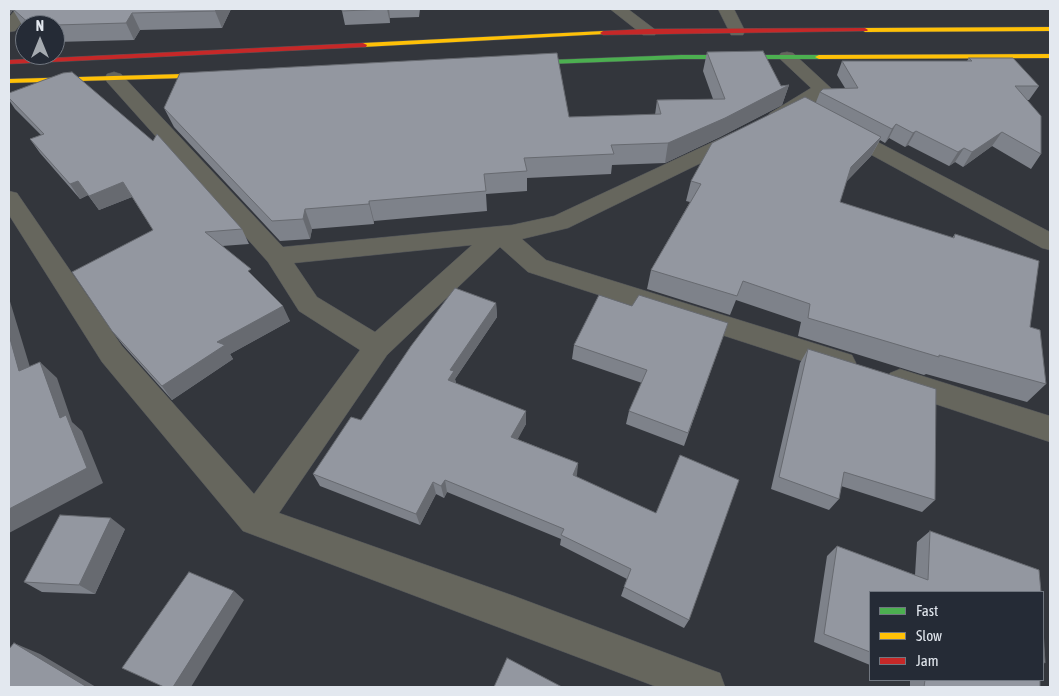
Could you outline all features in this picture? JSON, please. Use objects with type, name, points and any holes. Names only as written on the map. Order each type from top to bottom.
[{"type":"main road","points":[[9,62],[649,31],[1050,29]]},
{"type":"main road","points":[[514,64],[680,57],[1050,56]]},
{"type":"main road","points":[[9,81],[230,74]]},
{"type":"street","points":[[9,27],[24,9]]},
{"type":"street","points":[[618,9],[649,31]]},
{"type":"street","points":[[726,9],[737,31]]},
{"type":"street","points":[[787,57],[823,89],[812,114]]},
{"type":"street","points":[[114,78],[277,256],[308,304],[377,347]]},
{"type":"street","points":[[277,256],[512,233],[560,222],[758,128],[812,114],[1050,242]]},
{"type":"street","points":[[9,198],[112,354],[255,520],[514,614],[706,687]]},
{"type":"street","points":[[255,520],[377,347],[500,233]]},
{"type":"street","points":[[500,233],[537,266],[1050,429]]},
{"type":"building","points":[[13,9],[217,9],[215,11],[132,13],[126,23],[65,25],[65,15],[20,15]]},
{"type":"building","points":[[342,9],[387,9],[342,11]]},
{"type":"building","points":[[763,51],[781,86],[789,85],[725,118],[668,143],[611,145],[614,154],[524,158],[527,171],[484,174],[486,191],[369,201],[369,204],[305,209],[303,219],[272,221],[164,108],[180,73],[557,53],[569,117],[661,114],[657,100],[725,99],[707,52]]},
{"type":"building","points":[[969,58],[1013,58],[1039,86],[1015,86],[1041,116],[1041,154],[1002,132],[972,152],[964,148],[958,152],[916,131],[913,133],[896,124],[892,129],[820,92],[823,89],[858,88],[842,61],[972,61]]},
{"type":"building","points":[[72,72],[153,141],[157,134],[242,229],[205,232],[251,269],[248,271],[283,306],[217,342],[225,345],[162,386],[112,331],[72,272],[153,230],[123,182],[89,196],[78,181],[70,184],[30,139],[44,134],[9,98],[9,93],[63,73]]},
{"type":"building","points":[[805,97],[881,137],[851,167],[840,202],[954,238],[955,234],[1039,261],[1030,327],[1040,330],[1046,384],[939,355],[939,357],[808,318],[810,304],[743,281],[737,296],[651,270],[701,184],[691,181],[712,143]]},
{"type":"building","points":[[455,288],[496,303],[450,370],[454,371],[448,380],[526,411],[511,437],[578,463],[573,475],[656,513],[680,455],[739,480],[689,620],[624,587],[631,569],[561,535],[564,529],[445,480],[441,486],[433,482],[416,514],[313,474],[351,417],[361,420],[411,346]]},
{"type":"building","points":[[599,295],[632,306],[639,295],[728,323],[688,433],[629,411],[647,370],[574,345]]},
{"type":"building","points":[[9,335],[19,371],[40,362],[60,418],[66,415],[87,468],[9,509]]},
{"type":"building","points":[[808,349],[936,389],[935,500],[844,472],[839,499],[779,477]]},
{"type":"building","points":[[60,515],[111,518],[79,585],[24,582]]},
{"type":"building","points":[[930,531],[1039,570],[1041,591],[869,591],[869,652],[824,634],[837,546],[928,580]]},
{"type":"building","points":[[189,572],[234,591],[173,687],[164,687],[122,668]]},
{"type":"building","points":[[14,643],[87,687],[9,687],[9,649]]},
{"type":"building","points":[[507,658],[562,687],[494,687]]},
{"type":"building","points":[[925,681],[1040,681],[1040,687],[924,687]]},
{"type":"traffic: fast","points":[[522,63],[681,57],[819,57]]},
{"type":"traffic: slow","points":[[865,30],[1050,29]]},
{"type":"traffic: slow","points":[[363,45],[603,33]]},
{"type":"traffic: slow","points":[[819,57],[1050,56]]},
{"type":"traffic: slow","points":[[9,81],[217,75]]},
{"type":"traffic: jam","points":[[603,33],[865,30]]},
{"type":"traffic: jam","points":[[9,62],[363,45]]}]
